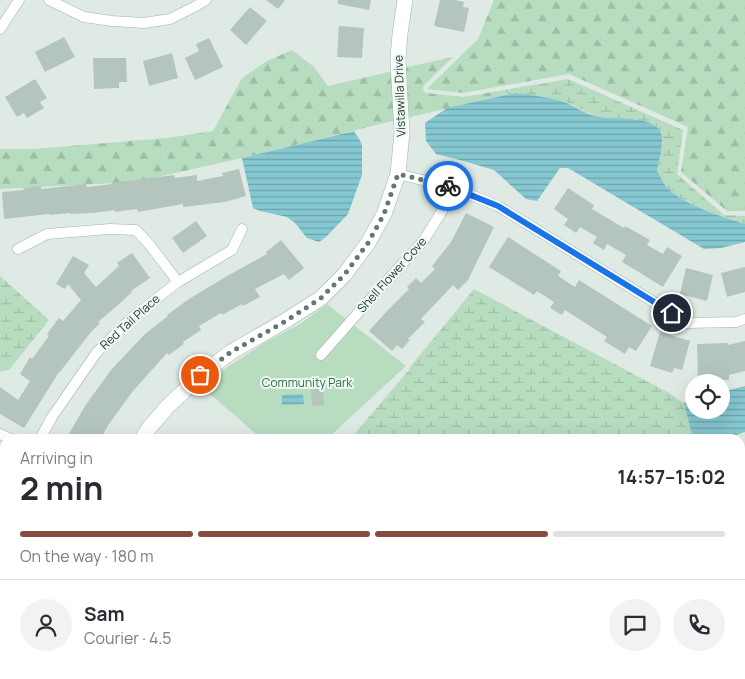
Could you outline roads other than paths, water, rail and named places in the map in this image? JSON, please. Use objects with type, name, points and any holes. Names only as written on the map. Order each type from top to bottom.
[{"type":"street","points":[[0,29],[19,0]]},
{"type":"street","points":[[49,0],[84,17],[144,23],[170,19],[206,0]]},
{"type":"street","name":"Vistawilla Drive","points":[[145,434],[168,406],[200,375],[231,352],[286,321],[321,298],[345,274],[368,243],[384,214],[398,174],[402,132],[398,58],[405,0]]},
{"type":"street","points":[[398,174],[454,188],[498,206],[688,323],[736,322],[745,320]]},
{"type":"street","name":"Shell Flower Cove","points":[[321,356],[424,240],[454,188]]},
{"type":"street","points":[[18,249],[47,234],[110,229],[136,230],[178,282]]},
{"type":"street","name":"Red Tail Place","points":[[43,434],[52,417],[97,352],[134,316],[178,282],[232,250],[242,229]]},
{"type":"water","points":[[515,93],[558,100],[595,116],[640,120],[654,125],[659,130],[662,139],[657,171],[665,185],[672,192],[691,204],[745,224],[745,242],[721,248],[704,249],[568,168],[560,168],[537,201],[526,199],[494,170],[436,154],[426,141],[425,123],[447,108]]},
{"type":"water","points":[[354,131],[362,144],[362,175],[348,214],[326,237],[319,242],[307,238],[295,223],[287,217],[253,208],[242,158]]},
{"type":"water","points":[[745,386],[745,432],[739,434],[692,434],[688,419],[730,419],[730,390]]},
{"type":"water","points":[[303,394],[304,404],[282,405],[282,395]]},
{"type":"park label","name":"Community Park","points":[[307,383]]}]
